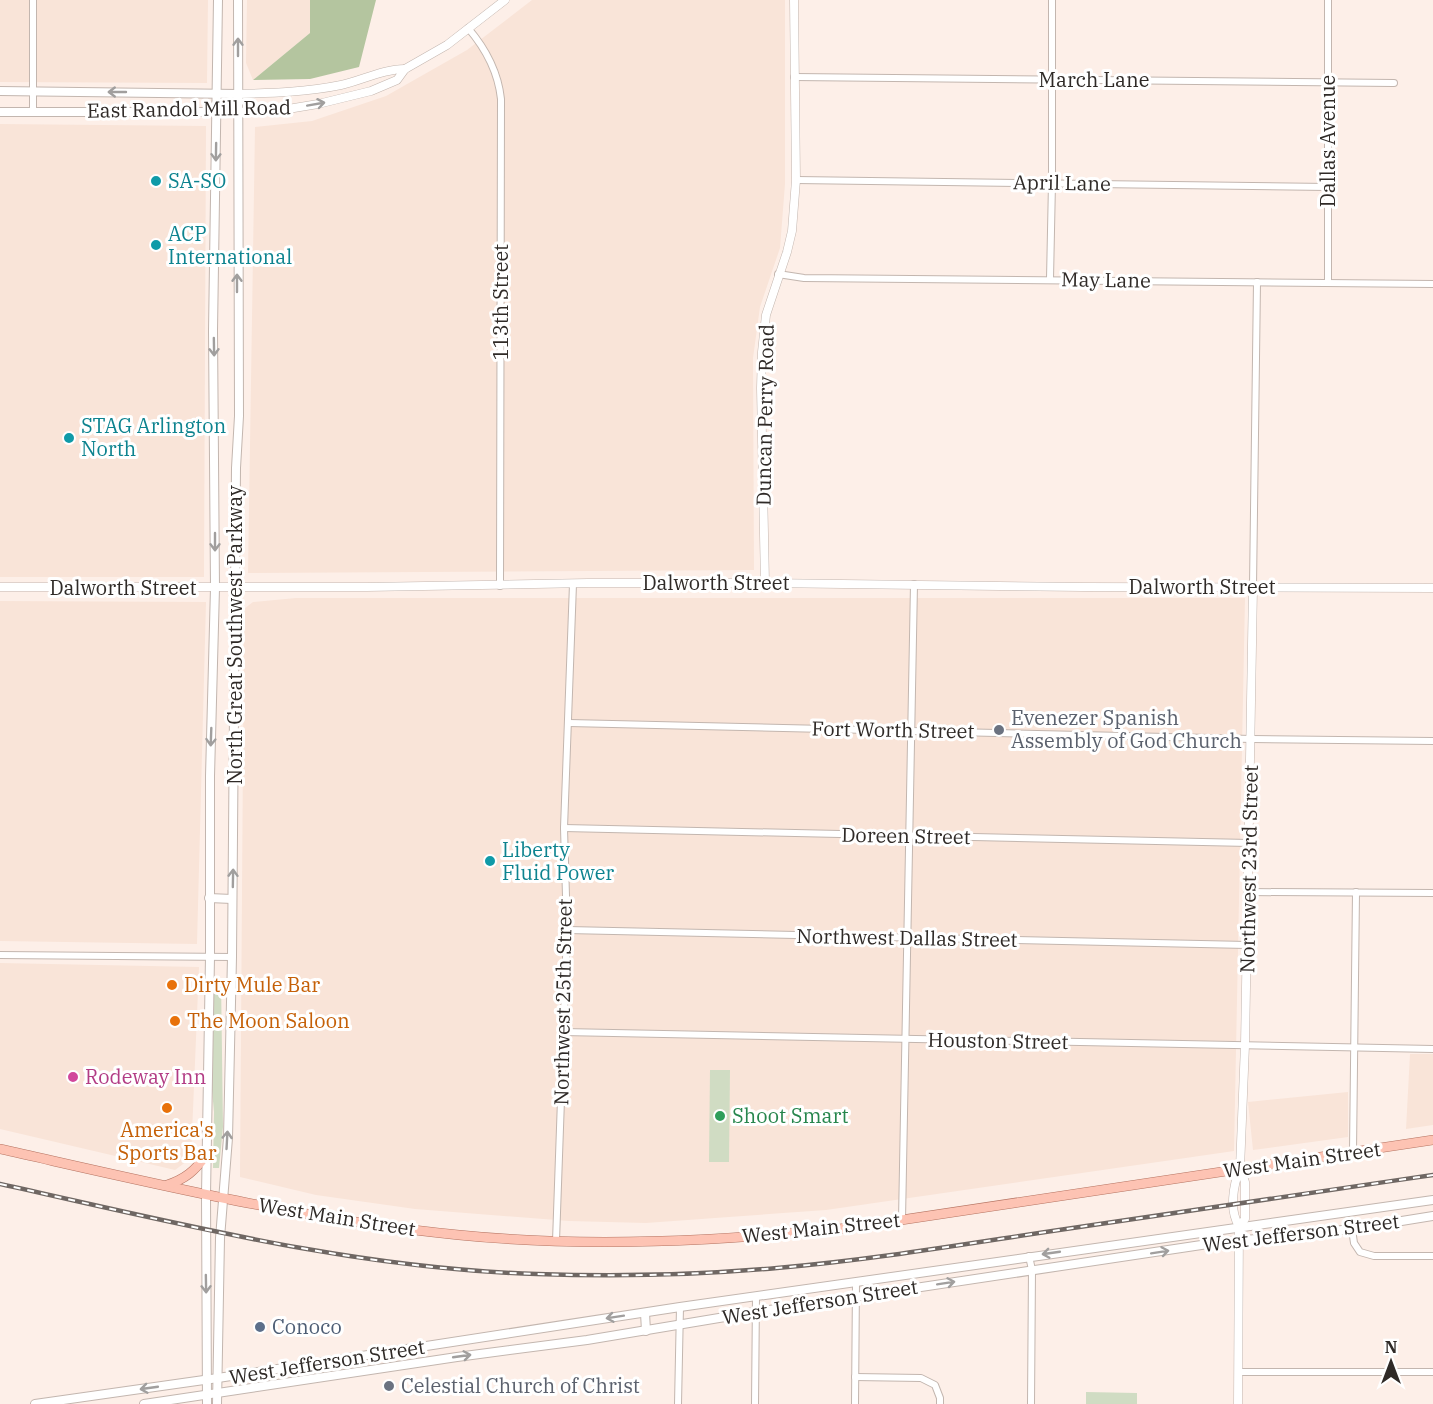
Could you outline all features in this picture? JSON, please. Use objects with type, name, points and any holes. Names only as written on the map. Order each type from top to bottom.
[{"type":"main road","name":"North Great Southwest Parkway","points":[[207,1399],[206,1155],[210,957],[210,776],[215,588],[213,331],[218,0]]},
{"type":"main road","name":"North Great Southwest Parkway","points":[[217,1404],[222,1198],[228,1138],[232,899],[236,468],[239,416],[238,0]]},
{"type":"main road","name":"East Randol Mill Road","points":[[0,91],[238,93]]},
{"type":"main road","name":"East Randol Mill Road","points":[[0,112],[237,112]]},
{"type":"main road","points":[[209,898],[232,899]]},
{"type":"main road","name":"West Main Street","points":[[0,1149],[206,1195],[368,1224],[460,1235],[610,1242],[771,1235],[902,1220],[1433,1140]]},
{"type":"main road","points":[[164,1186],[189,1175],[206,1155]]},
{"type":"main road","name":"West Jefferson Street","points":[[39,1404],[680,1307],[1433,1200]]},
{"type":"main road","name":"West Jefferson Street","points":[[144,1404],[207,1399],[218,1393],[312,1378],[646,1331],[856,1296],[1208,1244],[1352,1229],[1433,1216]]},
{"type":"main road","points":[[1129,1242],[1132,1256]]},
{"type":"main road","points":[[645,1313],[646,1331]]},
{"type":"main road","points":[[558,1327],[561,1343]]},
{"type":"main road","points":[[417,1347],[419,1362]]},
{"type":"main road","points":[[311,1364],[312,1378]]},
{"type":"street","points":[[33,0],[33,112]]},
{"type":"street","name":"East Randol Mill Road","points":[[237,112],[288,109],[371,91],[397,80],[405,69],[447,45],[505,0]]},
{"type":"street","name":"Duncan Perry Road","points":[[765,583],[762,352],[766,315],[792,231],[796,180],[794,0]]},
{"type":"street","points":[[1050,279],[1052,0]]},
{"type":"street","name":"Dallas Avenue","points":[[1328,0],[1328,282]]},
{"type":"street","name":"113th Street","points":[[468,28],[494,66],[501,99],[500,586]]},
{"type":"street","name":"East Randol Mill Road","points":[[238,93],[296,93],[351,83],[391,69],[405,69]]},
{"type":"street","name":"March Lane","points":[[794,77],[1394,83]]},
{"type":"street","name":"April Lane","points":[[796,180],[1328,186]]},
{"type":"street","name":"May Lane","points":[[778,274],[804,278],[1433,284]]},
{"type":"street","name":"Northwest 23rd Street","points":[[1238,1404],[1239,1226],[1233,1218],[1234,1183],[1240,1168],[1245,1046],[1252,739],[1257,282]]},
{"type":"street","name":"Dalworth Street","points":[[0,587],[236,588],[765,583],[1433,588]]},
{"type":"street","name":"Northwest 25th Street","points":[[556,1241],[567,930],[564,828],[573,584]]},
{"type":"street","points":[[902,1220],[914,584]]},
{"type":"street","name":"Fort Worth Street","points":[[569,723],[1433,741]]},
{"type":"street","name":"Doreen Street","points":[[564,828],[1249,843]]},
{"type":"street","points":[[1248,891],[1433,893]]},
{"type":"street","points":[[1353,1152],[1356,892]]},
{"type":"street","name":"Northwest Dallas Street","points":[[567,930],[1247,945]]},
{"type":"street","points":[[0,955],[231,957]]},
{"type":"street","name":"Houston Street","points":[[563,1032],[1433,1049]]},
{"type":"street","points":[[1352,1229],[1354,1243],[1360,1252],[1374,1256],[1433,1256]]},
{"type":"street","points":[[1029,1256],[1032,1270],[1031,1404]]},
{"type":"street","points":[[855,1404],[856,1282]]},
{"type":"street","points":[[755,1404],[756,1296]]},
{"type":"street","points":[[678,1404],[680,1307]]},
{"type":"street","points":[[1239,1372],[1433,1372]]},
{"type":"street","points":[[855,1377],[921,1378],[938,1390],[940,1404]]},
{"type":"shaded area","points":[[0,0],[208,0],[207,83],[0,82]]},
{"type":"shaded area","points":[[247,0],[310,0],[310,33],[253,80],[246,63]]},
{"type":"shaded area","points":[[532,0],[785,0],[785,184],[780,248],[760,307],[753,358],[754,570],[248,573],[255,127],[312,121],[386,96],[467,50]]},
{"type":"shaded area","points":[[0,124],[206,126],[204,577],[0,577]]},
{"type":"shaded area","points":[[296,598],[1245,598],[1234,1151],[826,1210],[646,1223],[569,1221],[415,1209],[316,1195],[240,1177],[244,609],[253,602]]},
{"type":"shaded area","points":[[0,601],[206,602],[197,944],[0,941]]},
{"type":"shaded area","points":[[0,963],[199,967],[191,1158],[175,1170],[0,1129]]},
{"type":"shaded area","points":[[1410,1054],[1433,1054],[1433,1125],[1406,1129]]},
{"type":"shaded area","points":[[1348,1092],[1348,1137],[1253,1150],[1248,1102]]},
{"type":"green space","points":[[310,0],[376,0],[359,67],[310,79],[253,80],[310,33]]},
{"type":"green space","points":[[217,976],[221,979],[223,1127],[219,1168],[213,1168],[214,1112],[210,1068],[213,977]]},
{"type":"green space","name":"Shoot Smart","points":[[710,1070],[730,1070],[729,1162],[709,1162]]},
{"type":"green space","points":[[1086,1392],[1137,1393],[1137,1404],[1086,1404]]},
{"type":"railway","points":[[0,1184],[200,1228],[334,1254],[469,1270],[567,1275],[628,1275],[688,1274],[848,1261],[1433,1175]]},
{"type":"place","name":"SA-SO","points":[[156,181]]},
{"type":"place","name":"ACP International","points":[[156,245]]},
{"type":"place","name":"STAG Arlington North","points":[[69,438]]},
{"type":"place","name":"Evenezer Spanish Assembly of God Church","points":[[999,730]]},
{"type":"place","name":"Liberty Fluid Power","points":[[490,861]]},
{"type":"place","name":"Dirty Mule Bar","points":[[172,985]]},
{"type":"place","name":"The Moon Saloon","points":[[175,1021]]},
{"type":"place","name":"Rodeway Inn","points":[[73,1077]]},
{"type":"place","name":"America's Sports Bar","points":[[167,1108]]},
{"type":"place","name":"Shoot Smart","points":[[720,1116]]},
{"type":"place","name":"Conoco","points":[[260,1327]]},
{"type":"place","name":"Celestial Church of Christ","points":[[389,1386]]}]
